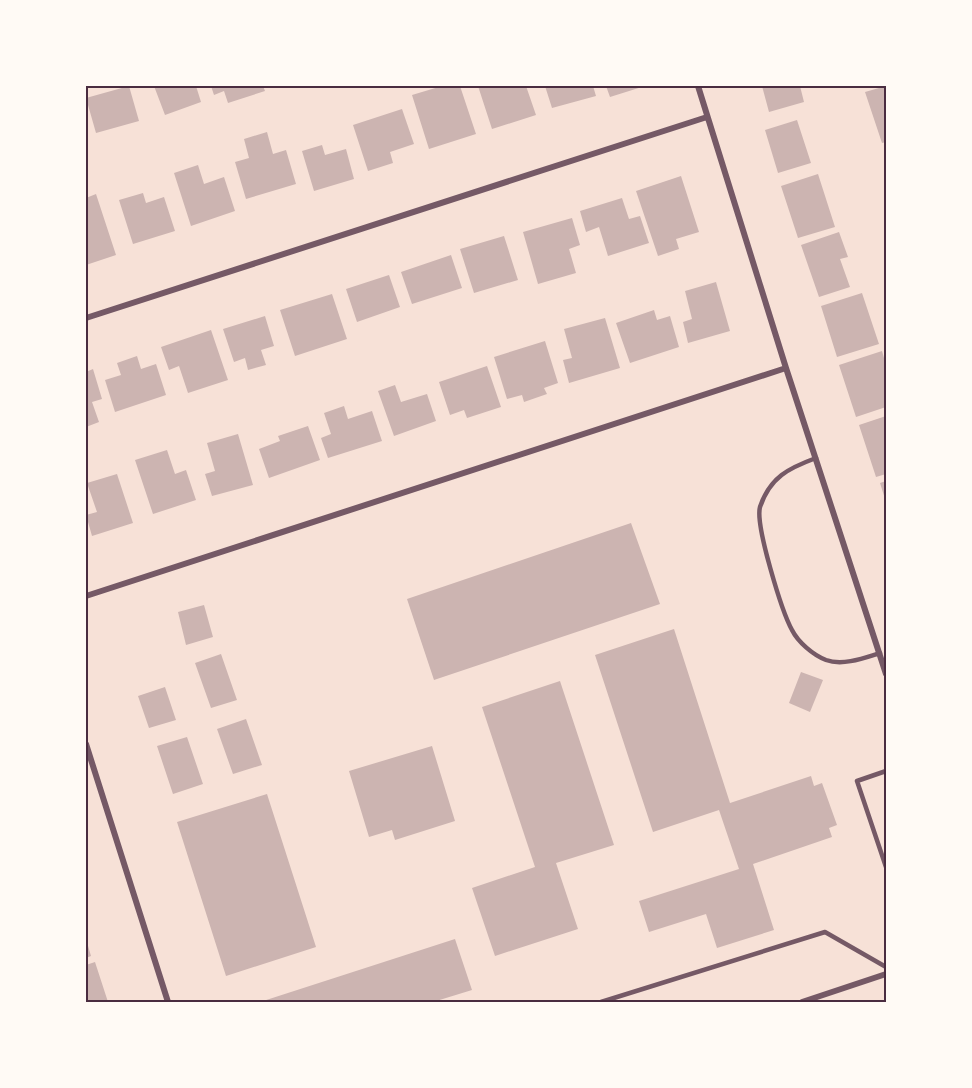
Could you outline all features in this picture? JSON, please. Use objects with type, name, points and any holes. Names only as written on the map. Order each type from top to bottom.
[{"type":"street","points":[[698,86],[786,368],[886,674]]},
{"type":"street","points":[[86,318],[707,117]]},
{"type":"street","points":[[86,596],[786,368]]},
{"type":"street","points":[[86,744],[168,1002]]},
{"type":"street","points":[[802,1002],[886,974]]},
{"type":"lane","points":[[816,458],[791,467],[781,475],[766,493],[759,510],[761,536],[772,573],[791,630],[800,642],[826,660],[842,662],[880,653]]},
{"type":"lane","points":[[886,771],[858,781],[886,867]]},
{"type":"lane","points":[[601,1002],[825,932],[886,967]]},
{"type":"building","points":[[129,86],[139,121],[96,133],[86,98]]},
{"type":"building","points":[[154,86],[196,86],[201,102],[165,115]]},
{"type":"building","points":[[211,86],[263,86],[265,91],[228,103],[224,91],[214,95]]},
{"type":"building","points":[[442,86],[460,86],[476,134],[429,149],[412,95]]},
{"type":"building","points":[[478,86],[526,86],[536,115],[492,129]]},
{"type":"building","points":[[545,86],[593,86],[596,96],[552,108]]},
{"type":"building","points":[[606,86],[645,86],[610,97]]},
{"type":"building","points":[[762,86],[800,86],[804,102],[769,112]]},
{"type":"building","points":[[886,86],[886,142],[882,143],[865,92]]},
{"type":"building","points":[[402,109],[414,144],[390,152],[393,163],[368,171],[353,125]]},
{"type":"building","points":[[797,120],[811,163],[778,173],[765,130]]},
{"type":"building","points":[[267,132],[273,154],[286,150],[296,184],[246,199],[235,162],[249,158],[244,139]]},
{"type":"building","points":[[322,145],[325,155],[346,149],[354,179],[314,191],[302,151]]},
{"type":"building","points":[[198,165],[204,184],[224,177],[235,211],[191,226],[174,173]]},
{"type":"building","points":[[818,174],[835,227],[798,238],[781,186]]},
{"type":"building","points":[[681,176],[699,232],[676,239],[679,249],[658,256],[636,191]]},
{"type":"building","points":[[143,193],[146,203],[164,197],[175,231],[133,244],[119,200]]},
{"type":"building","points":[[96,194],[116,255],[86,265],[86,198]]},
{"type":"building","points":[[622,198],[629,219],[640,216],[649,243],[608,256],[599,227],[586,232],[580,211]]},
{"type":"building","points":[[572,218],[580,245],[569,249],[576,273],[538,284],[523,232]]},
{"type":"building","points":[[839,232],[848,257],[840,259],[850,287],[819,297],[801,245]]},
{"type":"building","points":[[504,236],[518,280],[474,293],[460,249]]},
{"type":"building","points":[[451,255],[462,288],[412,304],[401,272]]},
{"type":"building","points":[[389,275],[400,307],[357,322],[346,289]]},
{"type":"building","points":[[716,282],[730,331],[688,343],[683,322],[692,319],[685,291]]},
{"type":"building","points":[[862,293],[879,344],[837,357],[821,306]]},
{"type":"building","points":[[332,294],[347,339],[295,356],[280,310]]},
{"type":"building","points":[[654,310],[657,320],[670,316],[679,347],[630,363],[616,323]]},
{"type":"building","points":[[265,316],[274,346],[261,350],[266,365],[248,370],[245,358],[234,362],[223,329]]},
{"type":"building","points":[[605,318],[620,368],[569,383],[563,360],[572,358],[564,329]]},
{"type":"building","points":[[211,330],[228,380],[188,393],[179,366],[169,370],[161,347]]},
{"type":"building","points":[[545,341],[558,383],[544,388],[547,394],[524,402],[522,395],[507,399],[494,357]]},
{"type":"building","points":[[882,351],[886,365],[886,407],[856,417],[839,365]]},
{"type":"building","points":[[137,356],[141,369],[156,364],[166,395],[115,412],[105,380],[121,375],[117,363]]},
{"type":"building","points":[[487,366],[501,407],[467,418],[464,410],[450,415],[439,382]]},
{"type":"building","points":[[93,369],[102,399],[92,402],[99,422],[86,427],[86,372]]},
{"type":"building","points":[[395,385],[401,402],[427,394],[436,421],[394,436],[378,391]]},
{"type":"building","points":[[344,406],[348,419],[372,411],[382,441],[328,458],[321,438],[331,434],[324,413]]},
{"type":"building","points":[[886,416],[886,474],[876,477],[859,425]]},
{"type":"building","points":[[308,426],[320,460],[269,478],[259,449],[280,441],[278,436]]},
{"type":"building","points":[[238,434],[253,485],[212,496],[205,474],[215,471],[207,443]]},
{"type":"building","points":[[167,450],[175,474],[186,470],[196,500],[153,514],[135,460]]},
{"type":"building","points":[[117,474],[133,523],[92,536],[86,515],[97,512],[87,483]]},
{"type":"building","points":[[886,481],[886,502],[880,483]]},
{"type":"building","points":[[631,523],[660,604],[434,680],[407,599]]},
{"type":"building","points":[[204,605],[213,637],[186,645],[178,612]]},
{"type":"building","points":[[674,629],[730,803],[811,776],[814,786],[822,783],[837,825],[829,828],[832,837],[753,864],[774,930],[717,948],[706,914],[649,932],[639,901],[739,869],[719,810],[653,832],[595,655]]},
{"type":"building","points":[[221,654],[237,700],[211,708],[195,663]]},
{"type":"building","points":[[801,672],[823,680],[810,712],[789,703]]},
{"type":"building","points":[[560,681],[614,845],[556,863],[578,929],[495,956],[472,888],[535,867],[482,707]]},
{"type":"building","points":[[165,687],[176,720],[149,728],[138,696]]},
{"type":"building","points":[[246,719],[262,765],[233,774],[217,729]]},
{"type":"building","points":[[187,737],[203,784],[173,794],[157,746]]},
{"type":"building","points":[[432,746],[455,821],[395,840],[392,830],[369,837],[349,771]]},
{"type":"building","points":[[267,794],[316,947],[226,976],[177,822]]},
{"type":"building","points":[[86,939],[91,956],[86,958]]},
{"type":"building","points":[[455,939],[472,990],[433,1002],[260,1002]]},
{"type":"building","points":[[95,962],[108,1002],[86,1002],[86,965]]}]
